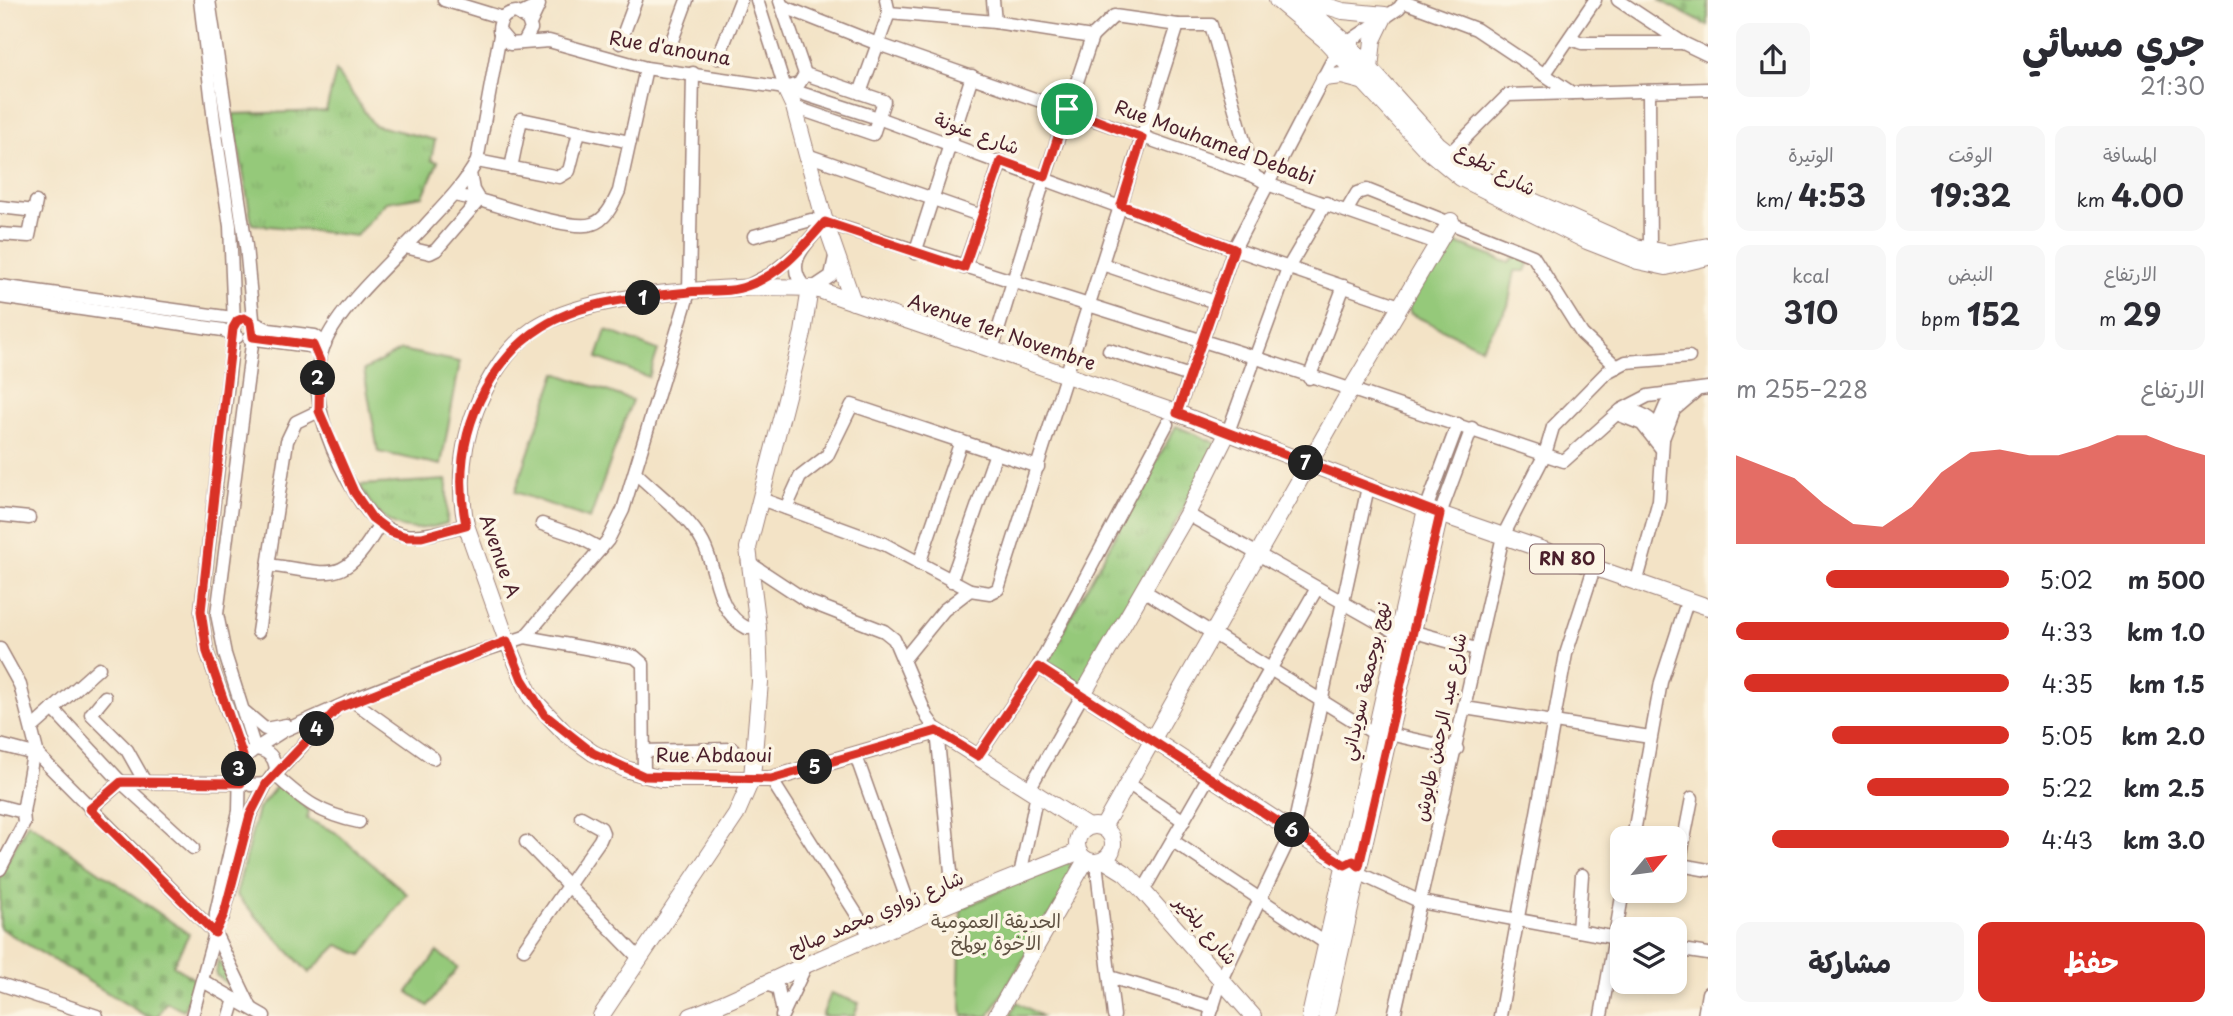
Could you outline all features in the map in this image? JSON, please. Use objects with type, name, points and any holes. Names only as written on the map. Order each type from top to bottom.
[{"type":"main road","name":"شارع تطوع","points":[[1277,0],[1342,48],[1369,76],[1442,164],[1461,178],[1587,241],[1637,261],[1666,267],[1708,257]]},
{"type":"main road","points":[[1298,0],[1342,48]]},
{"type":"main road","points":[[1307,0],[1343,10],[1385,15],[1373,40],[1369,76],[1324,78]]},
{"type":"main road","points":[[785,88],[794,107],[825,222],[853,302]]},
{"type":"main road","points":[[1402,115],[1481,178],[1597,231],[1650,251],[1680,252],[1708,246]]},
{"type":"main road","points":[[1096,857],[1077,840],[1096,827],[1129,784],[1350,391],[1451,221]]},
{"type":"main road","name":"Avenue A","points":[[507,641],[466,525],[461,473],[471,421],[491,378],[521,340],[537,327],[593,306],[746,287],[810,288]]},
{"type":"main road","points":[[602,1015],[736,815],[752,778],[760,682],[758,627],[748,548],[803,333],[810,288]]},
{"type":"main road","name":"Avenue 1er Novembre","points":[[810,288],[992,350],[1172,419],[1228,432],[1433,512]]},
{"type":"main road","points":[[1228,432],[1187,514],[1083,694],[1350,867]]},
{"type":"main road","name":"RN 80","points":[[1433,512],[1594,568],[1637,580],[1708,607]]},
{"type":"main road","name":"نهج بوجمعة سويداني","points":[[1311,1016],[1327,944],[1350,867],[1433,512]]},
{"type":"main road","name":"Rue Abdaoui","points":[[507,641],[527,688],[545,715],[593,753],[644,776],[771,779],[937,731]]},
{"type":"main road","points":[[937,731],[1112,838],[1096,857],[996,1016]]},
{"type":"main road","name":"شارع زواوي محمد صالح","points":[[691,1016],[732,1001],[806,965],[1020,875],[1096,857]]},
{"type":"main road","name":"شارع بلخير","points":[[1096,857],[1125,873],[1143,891],[1253,1016]]},
{"type":"main road","name":"نهج بوجمعة سويداني","points":[[1326,1016],[1350,867]]},
{"type":"street","points":[[200,0],[243,328],[201,611],[207,652],[249,753]]},
{"type":"street","points":[[209,0],[243,328],[217,602],[220,637],[241,708],[249,753]]},
{"type":"street","points":[[620,43],[636,0]]},
{"type":"street","points":[[670,46],[687,0]]},
{"type":"street","points":[[718,58],[741,0]]},
{"type":"street","points":[[757,0],[785,88],[799,84],[805,74],[781,3]]},
{"type":"street","points":[[860,93],[889,13],[886,0]]},
{"type":"street","points":[[993,0],[995,22]]},
{"type":"street","points":[[1544,75],[1595,0]]},
{"type":"street","points":[[1618,0],[1683,43],[1708,55]]},
{"type":"street","points":[[978,756],[1038,667],[1172,419],[1190,376],[1234,249],[1342,48],[1405,1],[1476,29],[1572,93]]},
{"type":"street","points":[[450,2],[503,18],[541,3]]},
{"type":"street","points":[[450,2],[500,40],[515,45],[549,41]]},
{"type":"street","points":[[524,42],[541,3]]},
{"type":"street","name":"Rue Mouhamed Debabi","points":[[781,3],[878,44],[1067,109],[1254,176],[1270,185],[1437,243]]},
{"type":"street","points":[[521,13],[531,27],[549,41]]},
{"type":"street","points":[[889,13],[995,22],[1092,37]]},
{"type":"street","points":[[992,350],[1045,177],[1092,37],[1114,16],[1178,25],[1211,25],[1254,176]]},
{"type":"street","points":[[317,342],[336,325],[454,195],[477,161],[503,18]]},
{"type":"street","points":[[761,499],[884,544],[970,590],[990,593],[998,589],[1178,25]]},
{"type":"street","points":[[1571,39],[1582,43],[1683,43]]},
{"type":"street","name":"Rue d'anouna","points":[[549,41],[646,68],[785,88]]},
{"type":"street","points":[[454,195],[575,225],[591,225],[604,217],[615,200],[646,68]]},
{"type":"street","points":[[525,637],[601,549],[623,510],[689,292],[694,73]]},
{"type":"street","points":[[794,107],[873,134],[884,101],[805,74]]},
{"type":"street","points":[[915,253],[972,76]]},
{"type":"street","name":"شارع عنونة","points":[[785,88],[1001,161],[1234,249],[1400,306]]},
{"type":"street","points":[[1449,154],[1508,95],[1708,89]]},
{"type":"street","points":[[1648,91],[1650,251]]},
{"type":"street","points":[[511,168],[521,119],[630,142]]},
{"type":"street","points":[[477,161],[565,175],[571,165],[579,132]]},
{"type":"street","points":[[807,155],[982,216]]},
{"type":"street","points":[[964,268],[1001,161]]},
{"type":"street","points":[[470,173],[473,190],[479,200]]},
{"type":"street","points":[[1347,210],[1357,193],[1367,190],[1451,221],[1533,256],[1582,334],[1617,367],[1626,362],[1689,357]]},
{"type":"street","points":[[405,247],[430,253],[436,250],[479,200]]},
{"type":"street","points":[[1228,432],[1289,268],[1326,203]]},
{"type":"street","points":[[0,208],[36,206],[29,236],[0,234]]},
{"type":"street","points":[[754,236],[811,220],[825,222],[915,253],[1254,357],[1309,378],[1472,428],[1564,461],[1619,412],[1648,396],[1702,390]]},
{"type":"street","points":[[746,287],[771,274],[799,251],[825,222]]},
{"type":"street","points":[[799,251],[796,272],[810,288],[831,276],[835,263],[834,251]]},
{"type":"street","points":[[1102,264],[1215,302]]},
{"type":"street","points":[[0,286],[317,342]]},
{"type":"street","points":[[1309,378],[1345,286]]},
{"type":"street","points":[[0,297],[223,330],[243,328]]},
{"type":"street","points":[[317,342],[320,361],[319,411],[354,492],[379,525],[415,537],[466,525]]},
{"type":"street","points":[[1109,350],[1190,376]]},
{"type":"street","name":"شارع عبد الرحمن طابوش","points":[[1394,1016],[1457,749],[1476,649],[1503,536],[1545,454],[1553,427],[1607,372],[1617,367]]},
{"type":"street","points":[[1662,444],[1674,410],[1702,390]]},
{"type":"street","points":[[1637,580],[1658,506],[1662,444],[1660,419],[1666,405],[1677,393]]},
{"type":"street","points":[[786,508],[800,477],[827,456],[852,405],[1038,467]]},
{"type":"street","points":[[258,632],[287,441],[296,422],[319,411]]},
{"type":"street","points":[[1619,412],[1642,424],[1662,444]]},
{"type":"street","points":[[1433,512],[1458,424]]},
{"type":"street","points":[[1433,512],[1472,428]]},
{"type":"street","points":[[919,564],[961,441]]},
{"type":"street","points":[[951,581],[996,453]]},
{"type":"street","points":[[635,472],[699,537],[732,617],[747,628],[758,627]]},
{"type":"street","points":[[1110,977],[1211,1012],[1221,980],[1293,831],[1368,487]]},
{"type":"street","points":[[1187,514],[1343,602],[1404,632],[1476,649]]},
{"type":"street","points":[[0,515],[29,518]]},
{"type":"street","points":[[542,524],[577,536],[601,549]]},
{"type":"street","points":[[268,565],[335,573],[347,568],[379,525]]},
{"type":"street","points":[[748,562],[807,601],[884,631],[894,639],[927,717],[937,731],[954,902]]},
{"type":"street","points":[[1500,1016],[1566,653],[1594,568]]},
{"type":"street","points":[[1143,891],[1317,587]]},
{"type":"street","points":[[904,659],[952,602],[970,590]]},
{"type":"street","points":[[1143,590],[1269,669],[1382,734],[1457,749]]},
{"type":"street","points":[[1635,826],[1661,682],[1688,599]]},
{"type":"street","points":[[192,1016],[215,933],[216,913],[239,811],[239,768],[249,753],[283,731],[507,641],[525,637],[635,657],[643,664],[644,776]]},
{"type":"street","points":[[0,649],[20,684],[32,728],[35,754],[23,812],[24,823],[0,869]]},
{"type":"street","points":[[1020,875],[1033,791],[1083,694],[1038,667]]},
{"type":"street","points":[[32,728],[99,668]]},
{"type":"street","points":[[105,698],[91,714],[127,750],[145,782]]},
{"type":"street","points":[[353,701],[433,758]]},
{"type":"street","points":[[241,708],[252,721],[265,729],[307,721]]},
{"type":"street","points":[[215,933],[224,914],[250,815],[270,779],[338,708]]},
{"type":"street","points":[[1465,708],[1650,737]]},
{"type":"street","points":[[54,709],[121,782],[193,848]]},
{"type":"street","points":[[0,745],[35,754],[215,933],[251,1008]]},
{"type":"street","points":[[249,753],[261,749],[273,758],[270,779]]},
{"type":"street","points":[[643,751],[733,749]]},
{"type":"street","points":[[856,756],[914,919]]},
{"type":"street","points":[[90,809],[121,782],[241,780],[251,785],[270,779],[324,813],[359,822]]},
{"type":"street","points":[[771,779],[871,937]]},
{"type":"street","points":[[1129,784],[1184,821]]},
{"type":"street","points":[[1686,826],[1692,798]]},
{"type":"street","points":[[0,806],[23,812]]},
{"type":"street","points":[[524,949],[603,833],[601,828],[581,817]]},
{"type":"street","points":[[1173,841],[1327,944]]},
{"type":"street","points":[[526,842],[639,958]]},
{"type":"street","points":[[1096,857],[1114,1016]]},
{"type":"street","points":[[1687,866],[1708,870]]},
{"type":"street","points":[[1350,867],[1421,902],[1518,922],[1610,937]]},
{"type":"street","points":[[1578,932],[1582,875]]},
{"type":"street","points":[[1687,951],[1708,954]]},
{"type":"street","points":[[782,1014],[806,965]]},
{"type":"street","points":[[1601,1016],[1610,977]]},
{"type":"street","points":[[203,981],[264,1016]]},
{"type":"street","points":[[0,984],[97,1016]]},
{"type":"street","points":[[765,984],[778,988],[783,999],[782,1014]]},
{"type":"street","points":[[1704,1016],[1708,993]]},
{"type":"street","points":[[230,1016],[235,999]]},
{"type":"green space","points":[[1659,0],[1708,0],[1708,26]]},
{"type":"green space","points":[[336,71],[374,125],[435,140],[431,160],[438,162],[423,196],[386,202],[356,236],[252,224],[233,114],[326,111]]},
{"type":"green space","points":[[1443,238],[1509,263],[1517,255],[1527,260],[1529,265],[1526,271],[1515,271],[1508,306],[1481,348],[1411,314],[1406,303]]},
{"type":"green space","points":[[606,330],[658,350],[649,377],[597,358]]},
{"type":"green space","points":[[401,350],[460,362],[441,465],[378,452],[364,370]]},
{"type":"green space","points":[[556,373],[632,400],[590,519],[515,492]]},
{"type":"green space","points":[[1176,426],[1220,445],[1082,685],[1045,663]]},
{"type":"green space","points":[[447,480],[447,523],[418,529],[395,525],[385,519],[360,485]]},
{"type":"green space","points":[[280,782],[309,811],[307,819],[335,832],[407,894],[362,955],[338,945],[309,973],[236,895],[258,809]]},
{"type":"green space","points":[[28,822],[189,934],[173,965],[195,980],[184,1010],[166,1002],[158,1016],[146,1016],[0,928],[0,875]]},
{"type":"green space","name":"الحديقة العمومية الاخوة بولمخ","points":[[1066,860],[1076,872],[989,1016],[963,1016],[959,981],[961,909]]},
{"type":"green space","points":[[437,952],[458,967],[428,1006],[408,992]]},
{"type":"green space","points":[[218,959],[234,989],[216,975]]},
{"type":"green space","points":[[831,993],[859,1003],[854,1016],[822,1016]]},
{"type":"green space","points":[[1017,1002],[1041,1016],[1010,1016]]},
{"type":"route","points":[[1067,109],[1142,138],[1121,205],[1234,249],[1177,413],[1440,514],[1359,866],[1353,861],[1345,865],[1038,667],[978,756],[937,731],[771,779],[660,779],[625,769],[593,753],[545,715],[531,697],[507,641],[362,696],[338,708],[266,784],[250,815],[224,914],[215,933],[90,809],[114,785],[121,782],[202,785],[241,783],[239,768],[243,756],[207,652],[201,611],[233,328],[237,321],[244,318],[251,322],[254,328],[253,337],[313,345],[320,361],[319,411],[354,492],[379,525],[407,537],[422,537],[466,525],[461,502],[461,473],[471,421],[491,378],[506,356],[537,327],[571,313],[621,300],[746,287],[780,268],[825,222],[964,268],[1001,161],[1045,177],[1067,109]]}]
